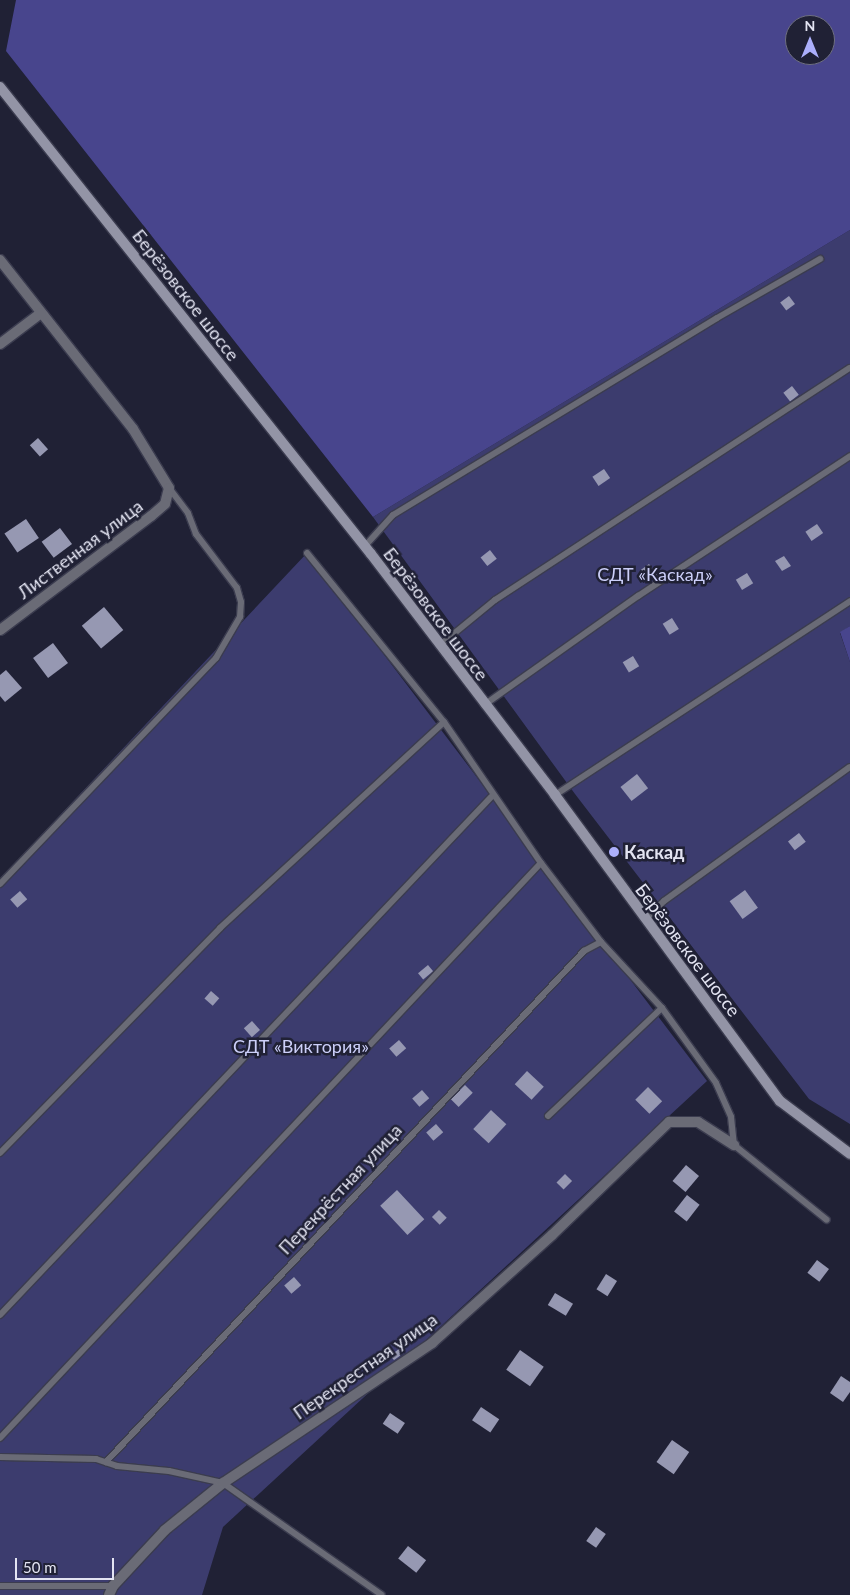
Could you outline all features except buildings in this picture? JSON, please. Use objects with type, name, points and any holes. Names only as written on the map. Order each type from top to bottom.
[{"type":"street","name":"Берёзовское шоссе","points":[[0,87],[365,546],[484,705],[556,795],[645,920],[780,1101],[850,1154]]},
{"type":"street","points":[[0,260],[133,429],[170,488]]},
{"type":"street","points":[[0,344],[41,313]]},
{"type":"street","name":"Лиственная улица","points":[[0,630],[151,516],[165,504],[170,488]]},
{"type":"street","name":"Перекрестная улица","points":[[111,1590],[165,1530],[223,1483],[432,1343],[552,1235],[668,1122],[698,1122],[734,1145]]},
{"type":"lane","points":[[365,546],[393,515],[717,318],[820,260]]},
{"type":"lane","points":[[440,645],[495,600],[850,368]]},
{"type":"lane","points":[[484,705],[638,596],[850,456]]},
{"type":"lane","points":[[0,884],[216,658],[240,617],[241,602],[237,588],[196,534],[188,513],[170,488]]},
{"type":"lane","points":[[307,553],[444,722],[541,863],[601,942],[662,1008],[716,1082],[731,1117],[734,1145],[827,1220]]},
{"type":"lane","points":[[556,795],[850,601]]},
{"type":"lane","points":[[0,1153],[220,928],[444,722]]},
{"type":"lane","points":[[645,920],[664,901],[850,767]]},
{"type":"lane","points":[[0,1315],[491,797]]},
{"type":"lane","points":[[0,1438],[541,863]]},
{"type":"lane","name":"Перекрёстная улица","points":[[106,1462],[584,951],[601,942]]},
{"type":"lane","points":[[548,1116],[662,1008]]},
{"type":"lane","points":[[0,1457],[87,1458],[223,1483],[382,1595]]},
{"type":"lane","points":[[0,1586],[111,1590]]},
{"type":"green space","name":"СДТ «Каскад»","points":[[850,230],[850,626],[840,633],[850,662],[850,1124],[809,1099],[575,794],[373,517]]},
{"type":"green space","name":"СДТ «Виктория»","points":[[307,553],[707,1081],[223,1527],[202,1595],[0,1595],[0,879]]},
{"type":"shaded area","points":[[16,0],[850,0],[850,230],[373,517],[6,51]]},
{"type":"shaded area","points":[[850,626],[850,662],[840,632]]},
{"type":"place","name":"Каскад","points":[[614,852]]}]
